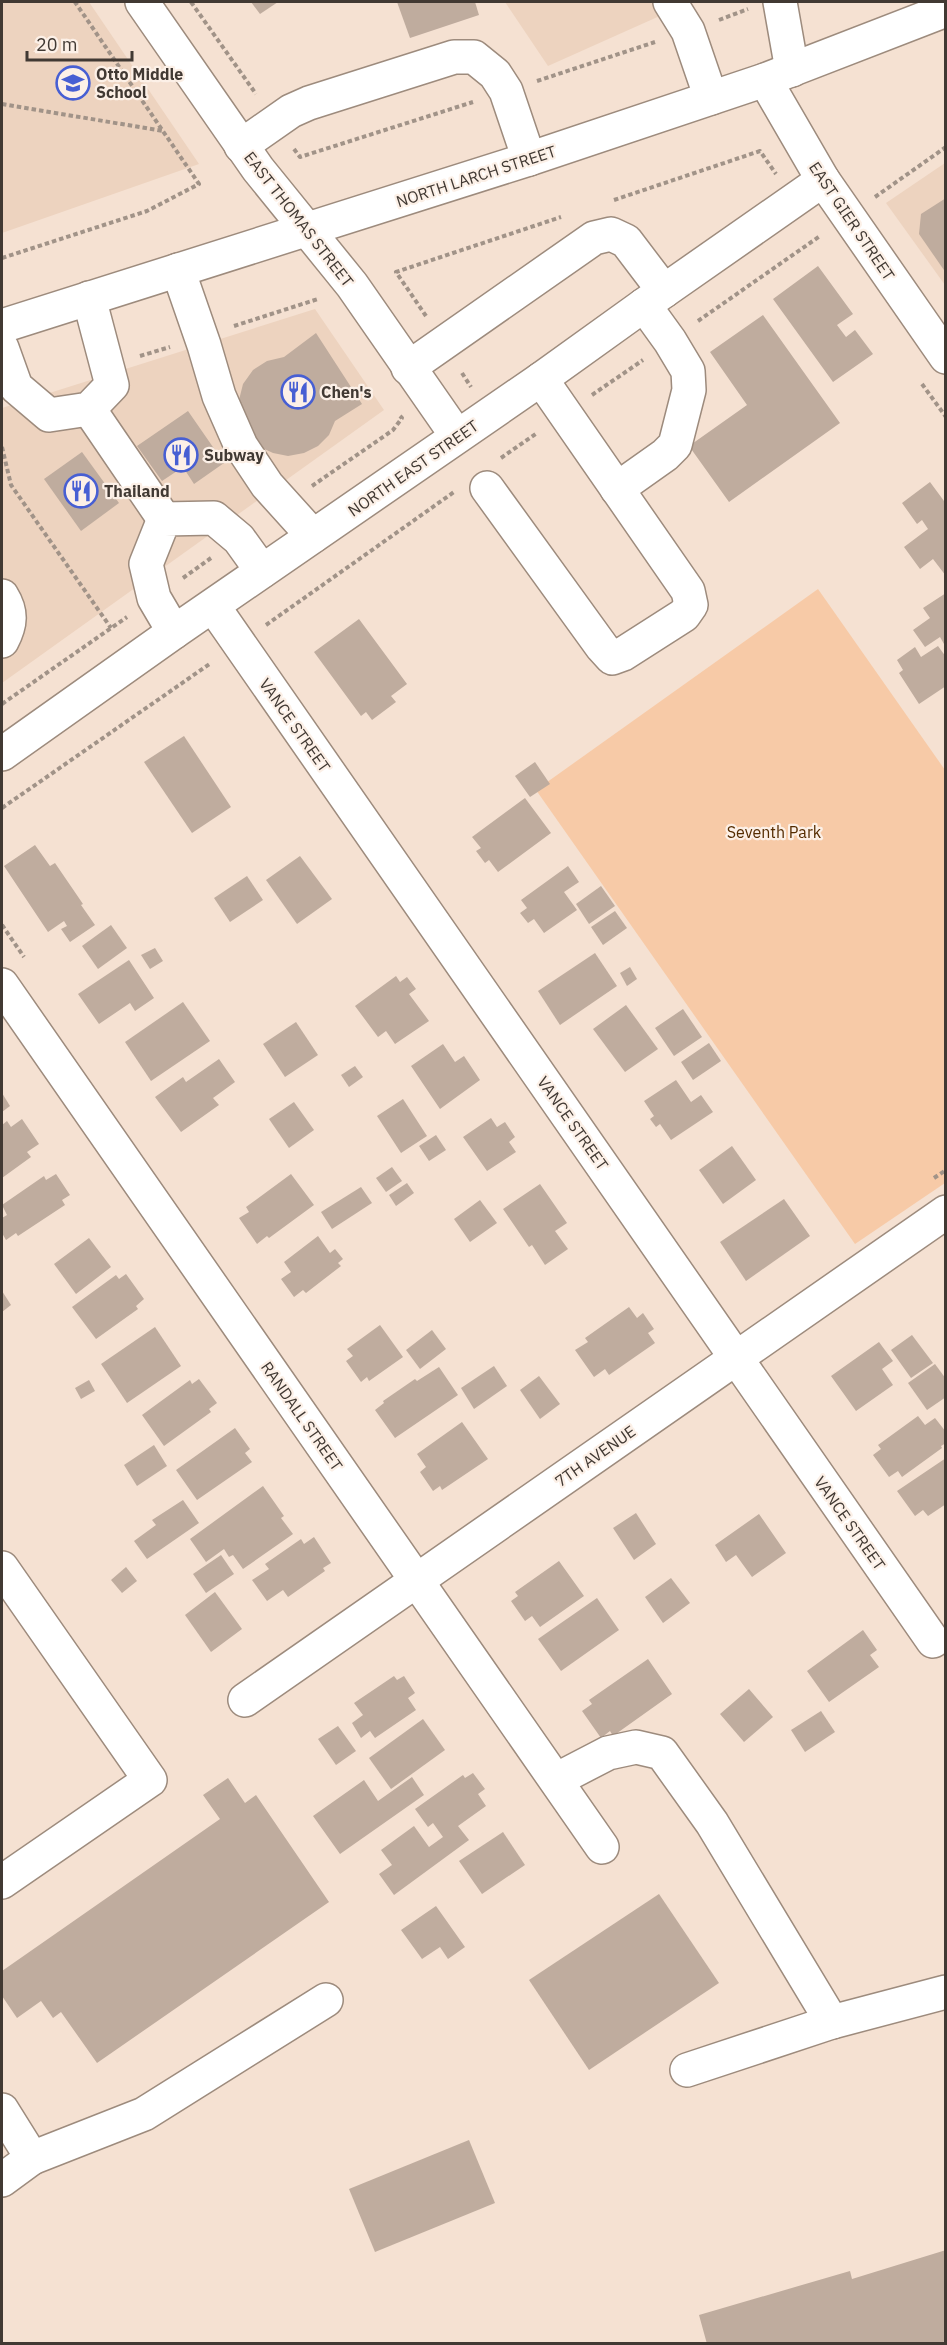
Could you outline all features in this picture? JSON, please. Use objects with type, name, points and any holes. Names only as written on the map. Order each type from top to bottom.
[{"type":"street","name":"EAST THOMAS STREET","points":[[142,2],[241,146],[352,285],[457,436]]},
{"type":"street","points":[[670,2],[688,31],[711,98]]},
{"type":"street","points":[[778,75],[780,2]]},
{"type":"street","name":"NORTH LARCH STREET","points":[[2,326],[529,159],[711,98],[778,75],[927,11]]},
{"type":"street","points":[[241,146],[291,111],[309,103],[454,57],[474,57],[495,74],[506,91],[529,159]]},
{"type":"street","name":"EAST GIER STREET","points":[[778,75],[823,180],[945,357]]},
{"type":"street","name":"NORTH EAST STREET","points":[[2,754],[823,180]]},
{"type":"street","points":[[408,368],[594,238],[611,234],[627,241],[654,298],[670,341],[688,371],[689,390],[675,445],[665,455],[617,489]]},
{"type":"street","points":[[178,270],[219,396],[241,447],[267,485],[313,536]]},
{"type":"street","points":[[2,348],[16,387],[49,415],[90,409],[112,385],[89,298]]},
{"type":"street","points":[[487,488],[612,658],[623,654],[684,615],[691,605],[688,591],[541,379]]},
{"type":"street","points":[[90,409],[164,519]]},
{"type":"street","points":[[164,519],[214,518],[239,539],[262,571]]},
{"type":"street","points":[[164,519],[146,564],[154,598],[174,632]]},
{"type":"street","points":[[2,596],[9,607],[10,618],[8,631],[2,641]]},
{"type":"street","name":"VANCE STREET","points":[[213,606],[933,1641]]},
{"type":"street","name":"RANDALL STREET","points":[[2,985],[602,1847]]},
{"type":"street","name":"7TH AVENUE","points":[[245,1700],[945,1212]]},
{"type":"street","points":[[2,1568],[150,1780],[2,1882]]},
{"type":"street","points":[[556,1780],[608,1753],[636,1747],[662,1753],[712,1823],[832,2022]]},
{"type":"street","points":[[687,2070],[832,2022],[945,1992]]},
{"type":"street","points":[[2,2180],[32,2158],[144,2114],[326,2000]]},
{"type":"street","points":[[2,2110],[32,2158]]},
{"type":"path","points":[[2,258],[147,212],[199,184],[75,2]]},
{"type":"path","points":[[191,2],[300,157]]},
{"type":"path","points":[[2,104],[164,131]]},
{"type":"path","points":[[2,447],[11,485],[111,628]]},
{"type":"shaded area","name":"Otto Middle School","points":[[2,2],[89,2],[199,164],[2,233]]},
{"type":"shaded area","points":[[505,2],[691,2],[548,66]]},
{"type":"shaded area","points":[[945,163],[945,285],[886,203]]},
{"type":"shaded area","points":[[315,309],[384,410],[2,683],[2,408]]},
{"type":"green space","name":"Seventh Park","points":[[818,589],[945,770],[945,1183],[855,1244],[536,790]]},
{"type":"building","points":[[251,2],[278,2],[260,14]]},
{"type":"building","points":[[397,2],[475,2],[479,15],[410,38]]},
{"type":"building","points":[[946,198],[946,273],[919,234],[921,214]]},
{"type":"building","points":[[818,266],[853,314],[837,325],[846,337],[855,330],[873,354],[833,382],[773,299]]},
{"type":"building","points":[[763,315],[840,423],[729,502],[689,446],[747,405],[710,352]]},
{"type":"building","name":"Chen's","points":[[316,333],[362,404],[335,421],[329,435],[318,446],[304,453],[288,456],[273,453],[258,446],[239,400],[243,384],[253,370],[267,361],[284,357]]},
{"type":"building","name":"Subway","points":[[188,411],[224,463],[194,484],[183,467],[162,481],[137,446]]},
{"type":"building","name":"Thailand","points":[[82,452],[119,503],[81,531],[44,479]]},
{"type":"building","points":[[930,482],[944,501],[946,500],[946,576],[933,559],[920,569],[904,547],[928,529],[922,520],[917,524],[902,503]]},
{"type":"building","points":[[946,593],[946,642],[944,644],[940,637],[925,647],[913,630],[930,618],[923,608]]},
{"type":"building","points":[[359,619],[407,684],[391,696],[396,702],[372,720],[366,712],[361,716],[314,652]]},
{"type":"building","points":[[938,646],[946,657],[946,686],[919,704],[899,673],[903,670],[897,660],[915,647],[921,657]]},
{"type":"building","points":[[184,736],[231,807],[192,833],[144,762]]},
{"type":"building","points":[[535,762],[550,784],[530,797],[515,776]]},
{"type":"building","points":[[525,798],[551,833],[498,872],[489,860],[485,863],[476,851],[481,848],[472,837]]},
{"type":"building","points":[[35,845],[50,866],[55,863],[95,925],[70,942],[61,929],[67,926],[64,921],[48,932],[4,866]]},
{"type":"building","points":[[300,856],[332,899],[297,924],[266,880]]},
{"type":"building","points":[[568,866],[579,882],[564,892],[577,910],[544,933],[534,919],[528,923],[520,913],[527,908],[521,900]]},
{"type":"building","points":[[247,876],[263,900],[230,922],[214,898]]},
{"type":"building","points":[[601,886],[615,906],[589,924],[576,904]]},
{"type":"building","points":[[615,911],[627,928],[603,945],[591,927]]},
{"type":"building","points":[[111,925],[127,948],[98,969],[82,946]]},
{"type":"building","points":[[155,948],[163,961],[150,969],[141,955]]},
{"type":"building","points":[[595,953],[617,986],[560,1025],[538,991]]},
{"type":"building","points":[[129,960],[154,998],[135,1011],[130,1003],[99,1024],[78,994]]},
{"type":"building","points":[[630,967],[637,979],[627,986],[620,973]]},
{"type":"building","points":[[396,976],[400,982],[407,977],[416,989],[409,994],[429,1021],[395,1044],[386,1031],[378,1037],[355,1006]]},
{"type":"building","points":[[183,1002],[210,1041],[151,1081],[125,1042]]},
{"type":"building","points":[[626,1005],[658,1049],[625,1072],[593,1029]]},
{"type":"building","points":[[683,1009],[702,1037],[674,1056],[655,1028]]},
{"type":"building","points":[[296,1022],[318,1055],[285,1077],[263,1044]]},
{"type":"building","points":[[709,1043],[721,1061],[693,1080],[681,1062]]},
{"type":"building","points":[[443,1044],[455,1062],[464,1056],[480,1080],[440,1109],[411,1066]]},
{"type":"building","points":[[219,1059],[235,1082],[213,1098],[219,1105],[181,1132],[155,1097],[183,1077],[186,1082]]},
{"type":"building","points":[[355,1066],[363,1077],[349,1087],[341,1075]]},
{"type":"building","points":[[676,1080],[691,1102],[701,1095],[713,1112],[671,1140],[660,1124],[656,1127],[650,1119],[654,1116],[644,1101]]},
{"type":"building","points":[[2,1093],[10,1106],[2,1112]]},
{"type":"building","points":[[403,1099],[427,1136],[401,1153],[377,1116]]},
{"type":"building","points":[[294,1102],[314,1130],[289,1148],[269,1119]]},
{"type":"building","points":[[491,1118],[497,1127],[505,1122],[515,1137],[509,1142],[516,1152],[487,1171],[463,1137]]},
{"type":"building","points":[[22,1119],[39,1144],[27,1152],[31,1157],[2,1178],[2,1125],[7,1121],[11,1127]]},
{"type":"building","points":[[436,1135],[446,1150],[429,1161],[419,1146]]},
{"type":"building","points":[[732,1146],[756,1180],[723,1204],[699,1170]]},
{"type":"building","points":[[392,1167],[402,1181],[386,1192],[376,1178]]},
{"type":"building","points":[[56,1174],[70,1195],[62,1200],[65,1205],[18,1236],[16,1233],[6,1240],[2,1233],[2,1218],[7,1215],[2,1205],[44,1176],[46,1180]]},
{"type":"building","points":[[291,1174],[314,1205],[269,1238],[267,1236],[257,1244],[239,1218],[249,1212],[246,1207]]},
{"type":"building","points":[[407,1183],[414,1193],[396,1206],[389,1195]]},
{"type":"building","points":[[540,1184],[567,1223],[555,1231],[568,1249],[545,1265],[532,1245],[529,1247],[503,1209]]},
{"type":"building","points":[[361,1187],[372,1203],[332,1229],[321,1212]]},
{"type":"building","points":[[784,1199],[810,1236],[746,1281],[720,1242]]},
{"type":"building","points":[[480,1200],[497,1223],[470,1242],[454,1219]]},
{"type":"building","points":[[318,1236],[330,1253],[335,1249],[343,1259],[338,1263],[341,1266],[306,1293],[303,1290],[294,1297],[281,1279],[291,1272],[284,1262]]},
{"type":"building","points":[[89,1238],[111,1267],[76,1294],[54,1264]]},
{"type":"building","points":[[126,1274],[144,1299],[136,1306],[138,1309],[96,1339],[72,1307],[116,1275],[119,1279]]},
{"type":"building","points":[[2,1291],[11,1305],[2,1312]]},
{"type":"building","points":[[629,1307],[637,1318],[643,1313],[654,1329],[648,1333],[655,1343],[609,1375],[605,1369],[594,1377],[575,1350],[588,1342],[585,1338]]},
{"type":"building","points":[[380,1325],[403,1357],[369,1381],[367,1377],[361,1382],[346,1361],[353,1356],[347,1349]]},
{"type":"building","points":[[155,1327],[181,1366],[127,1403],[101,1364]]},
{"type":"building","points":[[432,1330],[446,1349],[420,1369],[406,1350]]},
{"type":"building","points":[[912,1335],[933,1363],[911,1378],[891,1350]]},
{"type":"building","points":[[879,1342],[893,1361],[882,1369],[893,1385],[856,1411],[831,1376]]},
{"type":"building","points":[[935,1364],[946,1379],[946,1397],[927,1410],[908,1383]]},
{"type":"building","points":[[494,1366],[507,1386],[474,1409],[461,1388]]},
{"type":"building","points":[[439,1367],[458,1395],[395,1438],[375,1410],[384,1403],[383,1401],[415,1379],[417,1381]]},
{"type":"building","points":[[539,1376],[560,1404],[540,1419],[520,1390]]},
{"type":"building","points":[[199,1379],[217,1403],[209,1409],[211,1412],[164,1446],[142,1415],[190,1380],[192,1384]]},
{"type":"building","points":[[89,1380],[95,1391],[81,1399],[75,1388]]},
{"type":"building","points":[[918,1416],[925,1425],[935,1418],[946,1432],[946,1443],[902,1477],[898,1471],[889,1477],[873,1455],[881,1449],[878,1445]]},
{"type":"building","points":[[462,1422],[488,1459],[442,1490],[440,1486],[433,1491],[420,1472],[426,1467],[417,1454]]},
{"type":"building","points":[[235,1428],[250,1449],[245,1453],[252,1462],[197,1500],[176,1470]]},
{"type":"building","points":[[154,1445],[167,1466],[137,1486],[124,1465]]},
{"type":"building","points":[[946,1458],[946,1504],[928,1516],[923,1510],[915,1516],[897,1491]]},
{"type":"building","points":[[263,1486],[284,1516],[281,1518],[293,1534],[243,1569],[233,1555],[229,1557],[224,1549],[206,1562],[190,1539]]},
{"type":"building","points":[[183,1500],[199,1523],[147,1559],[134,1541],[156,1525],[152,1520]]},
{"type":"building","points":[[636,1513],[656,1544],[634,1560],[613,1528]]},
{"type":"building","points":[[759,1514],[786,1553],[752,1577],[736,1555],[726,1562],[715,1545]]},
{"type":"building","points":[[314,1537],[331,1563],[323,1568],[325,1571],[288,1597],[283,1590],[267,1601],[252,1580],[269,1569],[265,1564],[301,1539],[304,1544]]},
{"type":"building","points":[[221,1555],[234,1574],[206,1593],[193,1574]]},
{"type":"building","points":[[559,1561],[584,1596],[540,1627],[532,1616],[525,1621],[511,1601],[518,1596],[515,1592]]},
{"type":"building","points":[[126,1567],[137,1581],[122,1593],[111,1580]]},
{"type":"building","points":[[671,1578],[690,1603],[663,1623],[645,1597]]},
{"type":"building","points":[[215,1592],[242,1629],[211,1652],[185,1615]]},
{"type":"building","points":[[597,1598],[619,1630],[561,1671],[538,1639]]},
{"type":"building","points":[[863,1630],[877,1650],[870,1655],[879,1667],[829,1702],[807,1671]]},
{"type":"building","points":[[648,1659],[672,1694],[613,1736],[610,1731],[601,1738],[582,1711],[592,1704],[589,1700]]},
{"type":"building","points":[[394,1676],[397,1680],[404,1676],[415,1693],[408,1698],[416,1710],[375,1738],[370,1731],[361,1738],[352,1723],[363,1715],[354,1703]]},
{"type":"building","points":[[749,1689],[773,1717],[744,1742],[720,1714]]},
{"type":"building","points":[[821,1711],[835,1732],[805,1752],[791,1730]]},
{"type":"building","points":[[423,1719],[445,1750],[391,1789],[369,1758]]},
{"type":"building","points":[[338,1726],[356,1751],[336,1765],[318,1739]]},
{"type":"building","points":[[473,1773],[485,1789],[478,1794],[486,1806],[458,1826],[469,1840],[394,1895],[379,1874],[392,1865],[381,1850],[414,1826],[429,1847],[443,1837],[433,1823],[428,1827],[415,1809],[463,1775],[465,1778]]},
{"type":"building","points":[[412,1777],[424,1795],[340,1854],[313,1816],[364,1780],[378,1801]]},
{"type":"building","points":[[228,1778],[245,1803],[256,1795],[329,1902],[97,2063],[61,2012],[53,2018],[41,2001],[17,2018],[2,1996],[2,1971],[220,1819],[203,1795]]},
{"type":"building","points":[[503,1832],[525,1865],[482,1894],[459,1861]]},
{"type":"building","points":[[659,1894],[719,1983],[589,2070],[529,1980]]},
{"type":"building","points":[[436,1906],[465,1947],[448,1959],[440,1947],[422,1959],[401,1930]]},
{"type":"building","points":[[469,2140],[495,2203],[375,2252],[349,2189]]},
{"type":"building","points":[[946,2250],[946,2341],[938,2344],[707,2344],[699,2315],[850,2271],[852,2279]]},
{"type":"place","name":"Otto Middle School","points":[[73,83]]},
{"type":"place","name":"Chen's","points":[[298,392]]},
{"type":"place","name":"Subway","points":[[181,455]]},
{"type":"place","name":"Thailand","points":[[81,491]]}]
